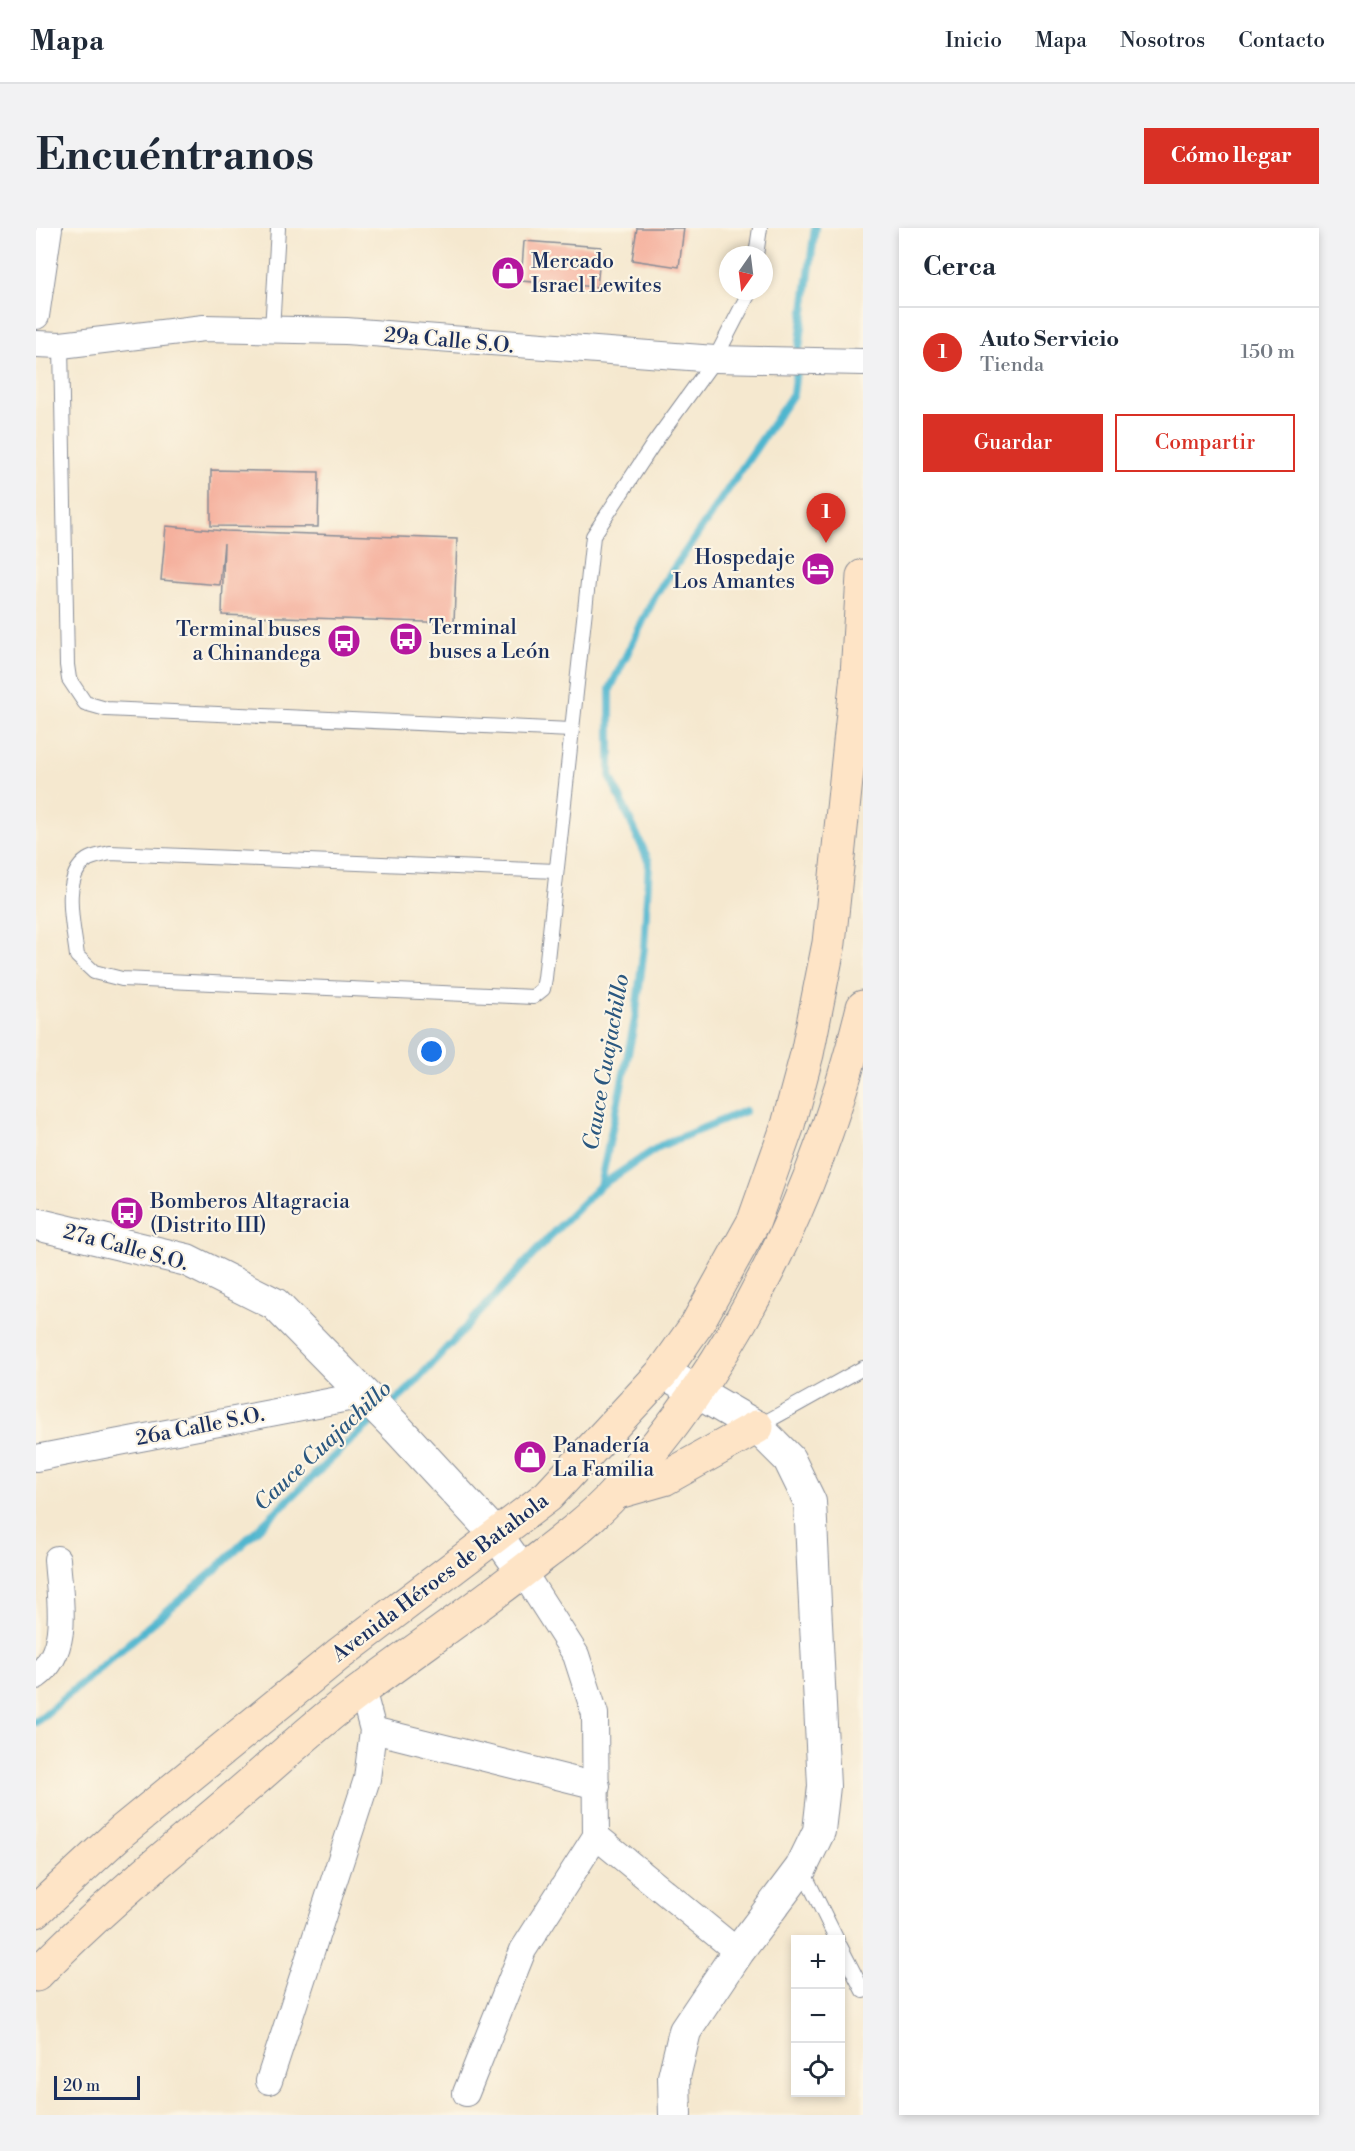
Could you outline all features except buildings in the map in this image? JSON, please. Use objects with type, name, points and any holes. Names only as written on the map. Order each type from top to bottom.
[{"type":"main road","name":"Avenida Héroes de Batahola","points":[[36,1911],[122,1831],[338,1655],[548,1496],[663,1372],[697,1324],[754,1221],[788,1125],[807,1054],[829,943],[857,675],[863,576]]},
{"type":"main road","name":"Avenida Héroes de Batahola","points":[[36,1975],[156,1864],[362,1689],[523,1572],[583,1524],[615,1493],[698,1390],[774,1262],[813,1173],[838,1103],[863,1008]]},
{"type":"main road","points":[[615,1493],[664,1479],[757,1427]]},
{"type":"street","points":[[36,316],[49,228]]},
{"type":"street","name":"29a Calle S.O.","points":[[48,344],[204,328],[346,331],[715,358],[863,362]]},
{"type":"street","name":"27a Calle S.O.","points":[[36,1224],[187,1260],[275,1304],[397,1428],[497,1536],[523,1572]]},
{"type":"street","points":[[663,1372],[698,1390],[757,1427],[789,1459],[810,1502],[824,1786],[819,1831],[801,1868],[738,1952],[685,2031],[674,2077],[675,2115]]},
{"type":"street","name":"26a Calle S.O.","points":[[36,1458],[368,1399]]},
{"type":"street","points":[[36,1676],[45,1669],[56,1650],[60,1634],[57,1559]]},
{"type":"street","points":[[466,2093],[523,1950],[596,1836],[595,1714],[576,1655],[523,1572]]},
{"type":"street","points":[[269,2081],[348,1845],[367,1779],[373,1730],[362,1689]]},
{"type":"street","points":[[373,1730],[597,1786]]},
{"type":"street","points":[[596,1836],[738,1952]]},
{"type":"lane","points":[[272,330],[278,228]]},
{"type":"lane","points":[[757,246],[760,228]]},
{"type":"lane","points":[[556,871],[110,853],[88,859],[74,874],[72,906],[77,956],[94,972],[122,979],[533,997],[543,989],[593,536],[654,443],[715,358],[745,300]]},
{"type":"lane","points":[[48,344],[67,665],[69,679],[85,703],[106,709],[571,730]]},
{"type":"lane","points":[[757,1427],[863,1368]]},
{"type":"lane","points":[[801,1868],[834,1935]]},
{"type":"lane","points":[[845,1951],[856,1963],[863,1991]]},
{"type":"waterway","name":"Cauce Cuajachillo","points":[[600,1186],[635,1020],[644,947],[649,862],[610,776],[610,689],[655,596],[793,394],[815,228]]},
{"type":"waterway","name":"Cauce Cuajachillo","points":[[36,1722],[214,1571],[349,1442],[408,1390],[554,1232],[600,1186],[660,1146],[745,1111]]},
{"type":"place","name":"Mercado Israel Lewites","points":[[508,273]]},
{"type":"place","name":"Auto Servicio","points":[[826,543]]},
{"type":"place","name":"Hospedaje Los Amantes","points":[[818,569]]},
{"type":"place","name":"Terminal buses a León","points":[[406,639]]},
{"type":"place","name":"Terminal buses a Chinandega","points":[[344,641]]},
{"type":"place","name":"Bomberos Altagracia (Distrito III)","points":[[127,1213]]},
{"type":"place","name":"Panadería La Familia","points":[[530,1457]]}]
